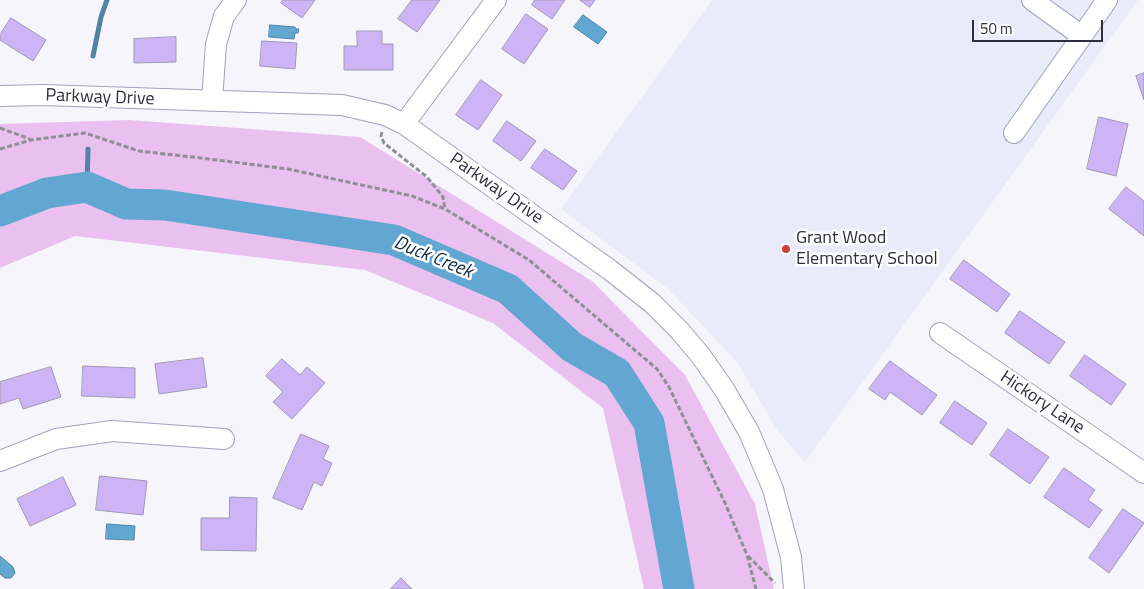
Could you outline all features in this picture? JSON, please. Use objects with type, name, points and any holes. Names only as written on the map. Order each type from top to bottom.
[{"type":"street","points":[[212,102],[216,44],[224,16],[236,0]]},
{"type":"street","points":[[404,124],[496,0]]},
{"type":"street","points":[[1032,0],[1082,36]]},
{"type":"street","points":[[1014,133],[1107,0]]},
{"type":"street","name":"Parkway Drive","points":[[0,96],[43,95],[342,105],[385,115],[404,124],[610,270],[652,303],[680,331],[724,389],[749,432],[773,489],[791,557],[786,587]]},
{"type":"street","name":"Hickory Lane","points":[[940,333],[1144,473]]},
{"type":"street","points":[[0,461],[56,439],[112,431],[224,439]]},
{"type":"path","points":[[385,115],[381,136],[384,143],[427,177],[443,197],[446,209]]},
{"type":"path","points":[[0,128],[31,140]]},
{"type":"path","points":[[0,149],[31,140],[85,133],[139,151],[288,169],[371,186],[412,196],[446,209],[529,260],[657,369],[674,396],[725,503],[747,555],[756,589]]},
{"type":"path","points":[[747,555],[786,587]]},
{"type":"shaded area","name":"Grant Wood Elementary School","points":[[712,0],[1138,0],[805,462],[779,433],[737,362],[667,288],[561,209]]},
{"type":"shaded area","points":[[129,120],[360,137],[592,281],[685,375],[755,504],[774,589],[644,589],[603,408],[493,323],[365,270],[75,236],[0,268],[0,124]]},
{"type":"water","points":[[583,15],[607,32],[598,44],[574,27]]},
{"type":"water","points":[[270,25],[299,29],[298,33],[295,33],[294,39],[269,37]]},
{"type":"water","points":[[107,524],[135,526],[134,540],[106,539]]},
{"type":"water","points":[[0,556],[13,567],[15,573],[11,578],[5,578],[0,574]]},
{"type":"building","points":[[283,0],[315,0],[302,18],[281,3]]},
{"type":"building","points":[[412,0],[440,0],[417,32],[398,19]]},
{"type":"building","points":[[535,0],[565,0],[552,19],[532,5]]},
{"type":"building","points":[[580,0],[595,0],[590,7]]},
{"type":"building","points":[[526,14],[548,29],[524,64],[502,49]]},
{"type":"building","points":[[11,18],[46,40],[33,61],[0,40],[0,35]]},
{"type":"building","points":[[357,31],[382,31],[382,44],[393,44],[393,70],[344,70],[344,46],[357,46]]},
{"type":"building","points":[[176,37],[176,62],[134,63],[134,39]]},
{"type":"building","points":[[262,41],[297,43],[295,69],[260,66]]},
{"type":"building","points":[[1144,73],[1144,100],[1136,76]]},
{"type":"building","points":[[481,80],[502,95],[478,130],[456,115]]},
{"type":"building","points":[[1099,117],[1128,124],[1116,176],[1087,169]]},
{"type":"building","points":[[507,121],[536,141],[521,161],[493,141]]},
{"type":"building","points":[[545,149],[577,171],[563,190],[531,168]]},
{"type":"building","points":[[1126,187],[1144,201],[1144,236],[1109,209]]},
{"type":"building","points":[[964,260],[1010,294],[997,312],[950,279]]},
{"type":"building","points":[[1020,311],[1065,342],[1049,364],[1005,333]]},
{"type":"building","points":[[1085,355],[1126,384],[1111,405],[1070,376]]},
{"type":"building","points":[[203,358],[207,387],[159,394],[155,364]]},
{"type":"building","points":[[282,359],[300,375],[307,367],[325,383],[292,419],[273,402],[283,392],[266,376]]},
{"type":"building","points":[[890,361],[937,395],[922,415],[890,392],[885,400],[869,389]]},
{"type":"building","points":[[83,366],[135,368],[135,398],[82,396]]},
{"type":"building","points":[[51,367],[61,397],[23,409],[19,398],[0,404],[0,382]]},
{"type":"building","points":[[955,401],[987,423],[972,445],[940,423]]},
{"type":"building","points":[[1008,429],[1049,457],[1030,484],[990,455]]},
{"type":"building","points":[[301,434],[329,446],[323,459],[332,463],[322,486],[314,482],[302,510],[273,498]]},
{"type":"building","points":[[1064,468],[1095,490],[1088,500],[1102,510],[1089,528],[1044,497]]},
{"type":"building","points":[[100,476],[147,481],[143,515],[96,510]]},
{"type":"building","points":[[63,477],[76,505],[30,526],[17,499]]},
{"type":"building","points":[[230,497],[257,498],[256,551],[201,550],[201,518],[229,518]]},
{"type":"building","points":[[1123,509],[1144,523],[1109,573],[1089,558]]},
{"type":"building","points":[[401,578],[412,589],[391,589]]},
{"type":"waterway","points":[[93,56],[101,17],[107,0]]},
{"type":"waterway","points":[[87,187],[88,149]]},
{"type":"waterway","name":"Duck Creek","points":[[0,211],[47,193],[87,187],[126,204],[165,205],[394,240],[508,289],[572,347],[617,373],[649,423],[679,589]]},
{"type":"place","name":"Grant Wood Elementary School","points":[[786,249]]}]
